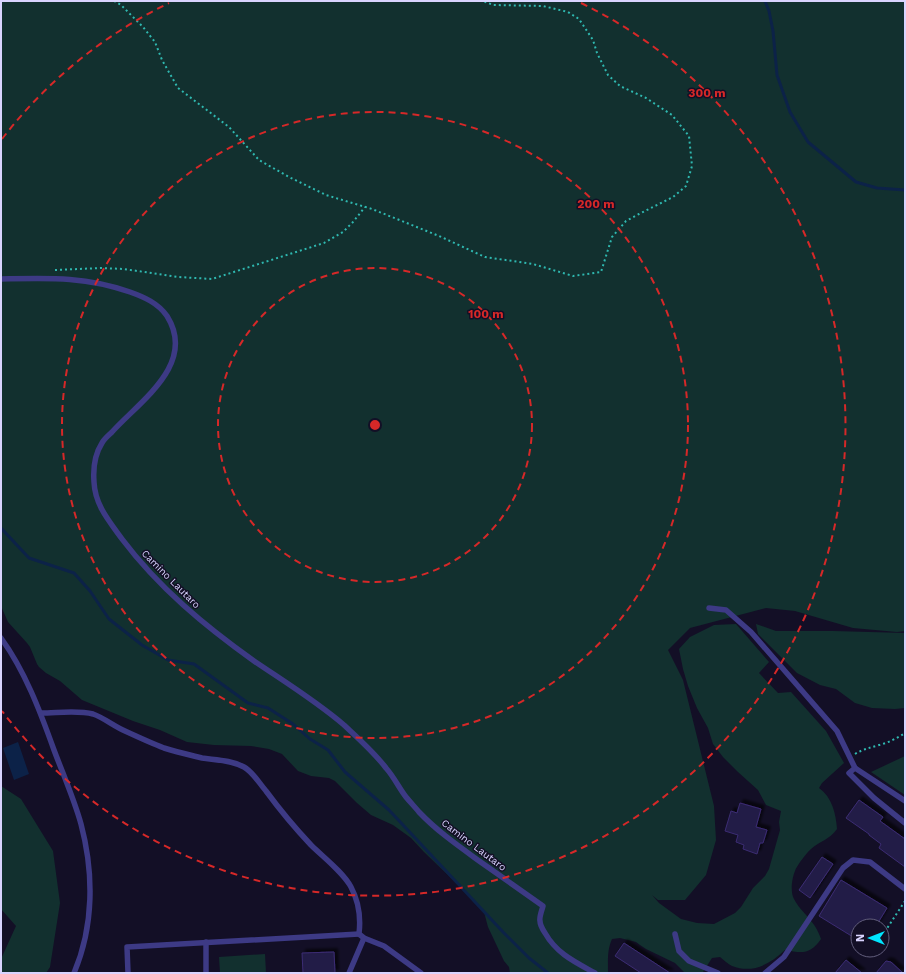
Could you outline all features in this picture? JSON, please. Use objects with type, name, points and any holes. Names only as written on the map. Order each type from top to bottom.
[{"type":"lane","name":"Camino Lautaro","points":[[1,279],[66,278],[99,283],[134,293],[151,301],[168,318],[174,332],[175,340],[174,356],[169,370],[154,390],[102,443],[98,453],[95,463],[94,484],[98,502],[106,518],[128,547],[165,589],[186,608],[207,626],[254,661],[307,696],[343,724],[376,756],[387,769],[406,798],[428,821],[446,837],[543,906],[540,921],[543,930],[553,945],[569,959],[595,973]]},
{"type":"lane","points":[[709,608],[726,610],[751,632],[837,731],[855,768],[905,801]]},
{"type":"lane","points":[[1,638],[16,661],[41,713],[81,824],[88,859],[90,891],[89,919],[84,946],[74,973]]},
{"type":"lane","points":[[41,713],[78,712],[92,714],[125,731],[164,748],[203,758],[230,762],[244,767],[254,776],[295,827],[344,877],[350,886],[358,906],[362,936],[349,973]]},
{"type":"lane","points":[[855,768],[848,773],[874,798],[905,823]]},
{"type":"lane","points":[[765,973],[784,957],[843,868],[853,860],[870,862],[905,889]]},
{"type":"lane","points":[[676,934],[680,951],[689,961],[718,973]]},
{"type":"lane","points":[[128,973],[127,947],[206,942],[362,936],[384,946],[420,973]]},
{"type":"lane","points":[[206,942],[206,973]]},
{"type":"path","points":[[114,1],[121,5],[155,42],[162,60],[178,88],[229,127],[259,160],[289,177],[326,195],[365,206],[439,236],[485,257],[533,264],[573,276],[601,272],[612,237],[626,221],[673,197],[686,186],[692,166],[689,136],[672,115],[646,98],[620,86],[608,75],[597,53],[593,40],[579,19],[568,12],[543,6],[492,5],[483,1]]},
{"type":"path","points":[[50,278],[54,270],[101,268],[124,269],[178,277],[212,279],[324,243],[343,232],[365,206]]},
{"type":"path","points":[[850,758],[862,750],[894,740],[905,733]]},
{"type":"path","points":[[890,924],[905,901]]},
{"type":"green space","points":[[1,1],[905,1],[905,631],[897,632],[853,628],[795,611],[766,608],[690,628],[668,650],[683,680],[714,806],[716,840],[706,875],[685,900],[658,900],[652,895],[659,903],[681,919],[697,923],[714,924],[735,913],[741,907],[753,888],[765,876],[769,869],[780,830],[779,822],[781,811],[766,805],[758,790],[723,757],[713,744],[708,728],[697,708],[688,686],[679,649],[690,637],[714,625],[736,624],[769,662],[759,673],[778,693],[791,692],[826,731],[844,763],[822,783],[819,788],[830,801],[836,818],[837,829],[831,836],[814,846],[807,853],[799,863],[792,881],[792,893],[794,899],[812,922],[821,939],[813,948],[805,952],[785,950],[773,960],[761,966],[747,969],[732,966],[720,957],[712,958],[703,972],[685,973],[675,963],[646,949],[636,942],[620,938],[612,939],[610,943],[608,973],[510,973],[509,967],[504,961],[488,927],[484,912],[478,904],[411,838],[393,825],[371,815],[335,781],[329,778],[311,776],[298,771],[282,754],[269,749],[251,746],[214,745],[187,742],[82,700],[60,681],[39,667],[30,647],[8,622],[1,606]]},
{"type":"green space","points":[[756,624],[776,631],[905,633],[905,708],[872,708],[855,703],[836,689],[820,685],[797,673],[758,634]]},
{"type":"green space","points":[[905,756],[905,795],[871,772]]},
{"type":"green space","points":[[1,786],[21,799],[53,851],[60,903],[50,967],[46,973],[1,973],[1,959],[16,926],[1,909]]},
{"type":"green space","points":[[265,954],[266,973],[220,973],[219,957]]},
{"type":"water","points":[[18,742],[29,774],[14,780],[3,748]]},
{"type":"building","points":[[859,800],[883,817],[880,821],[905,839],[905,867],[879,848],[881,844],[869,834],[846,818]]},
{"type":"building","points":[[740,803],[761,809],[756,827],[767,830],[763,843],[760,843],[757,854],[743,849],[744,845],[736,842],[738,835],[725,831],[731,811],[737,813]]},
{"type":"building","points":[[822,857],[833,864],[810,898],[799,890]]},
{"type":"building","points":[[841,880],[887,908],[881,918],[850,918],[850,935],[819,916]]},
{"type":"building","points":[[624,943],[670,973],[641,973],[615,956]]},
{"type":"building","points":[[334,952],[335,973],[303,973],[302,953]]},
{"type":"building","points":[[846,960],[862,973],[835,973]]},
{"type":"building","points":[[886,961],[891,962],[903,973],[876,973]]},
{"type":"waterway","points":[[765,1],[769,11],[773,31],[777,75],[790,112],[808,142],[856,182],[877,188],[905,190]]},
{"type":"waterway","points":[[1,528],[29,558],[74,573],[90,591],[109,619],[142,645],[168,660],[194,664],[248,703],[268,708],[293,724],[310,739],[328,750],[345,772],[389,810],[503,932],[529,958],[548,973]]}]
